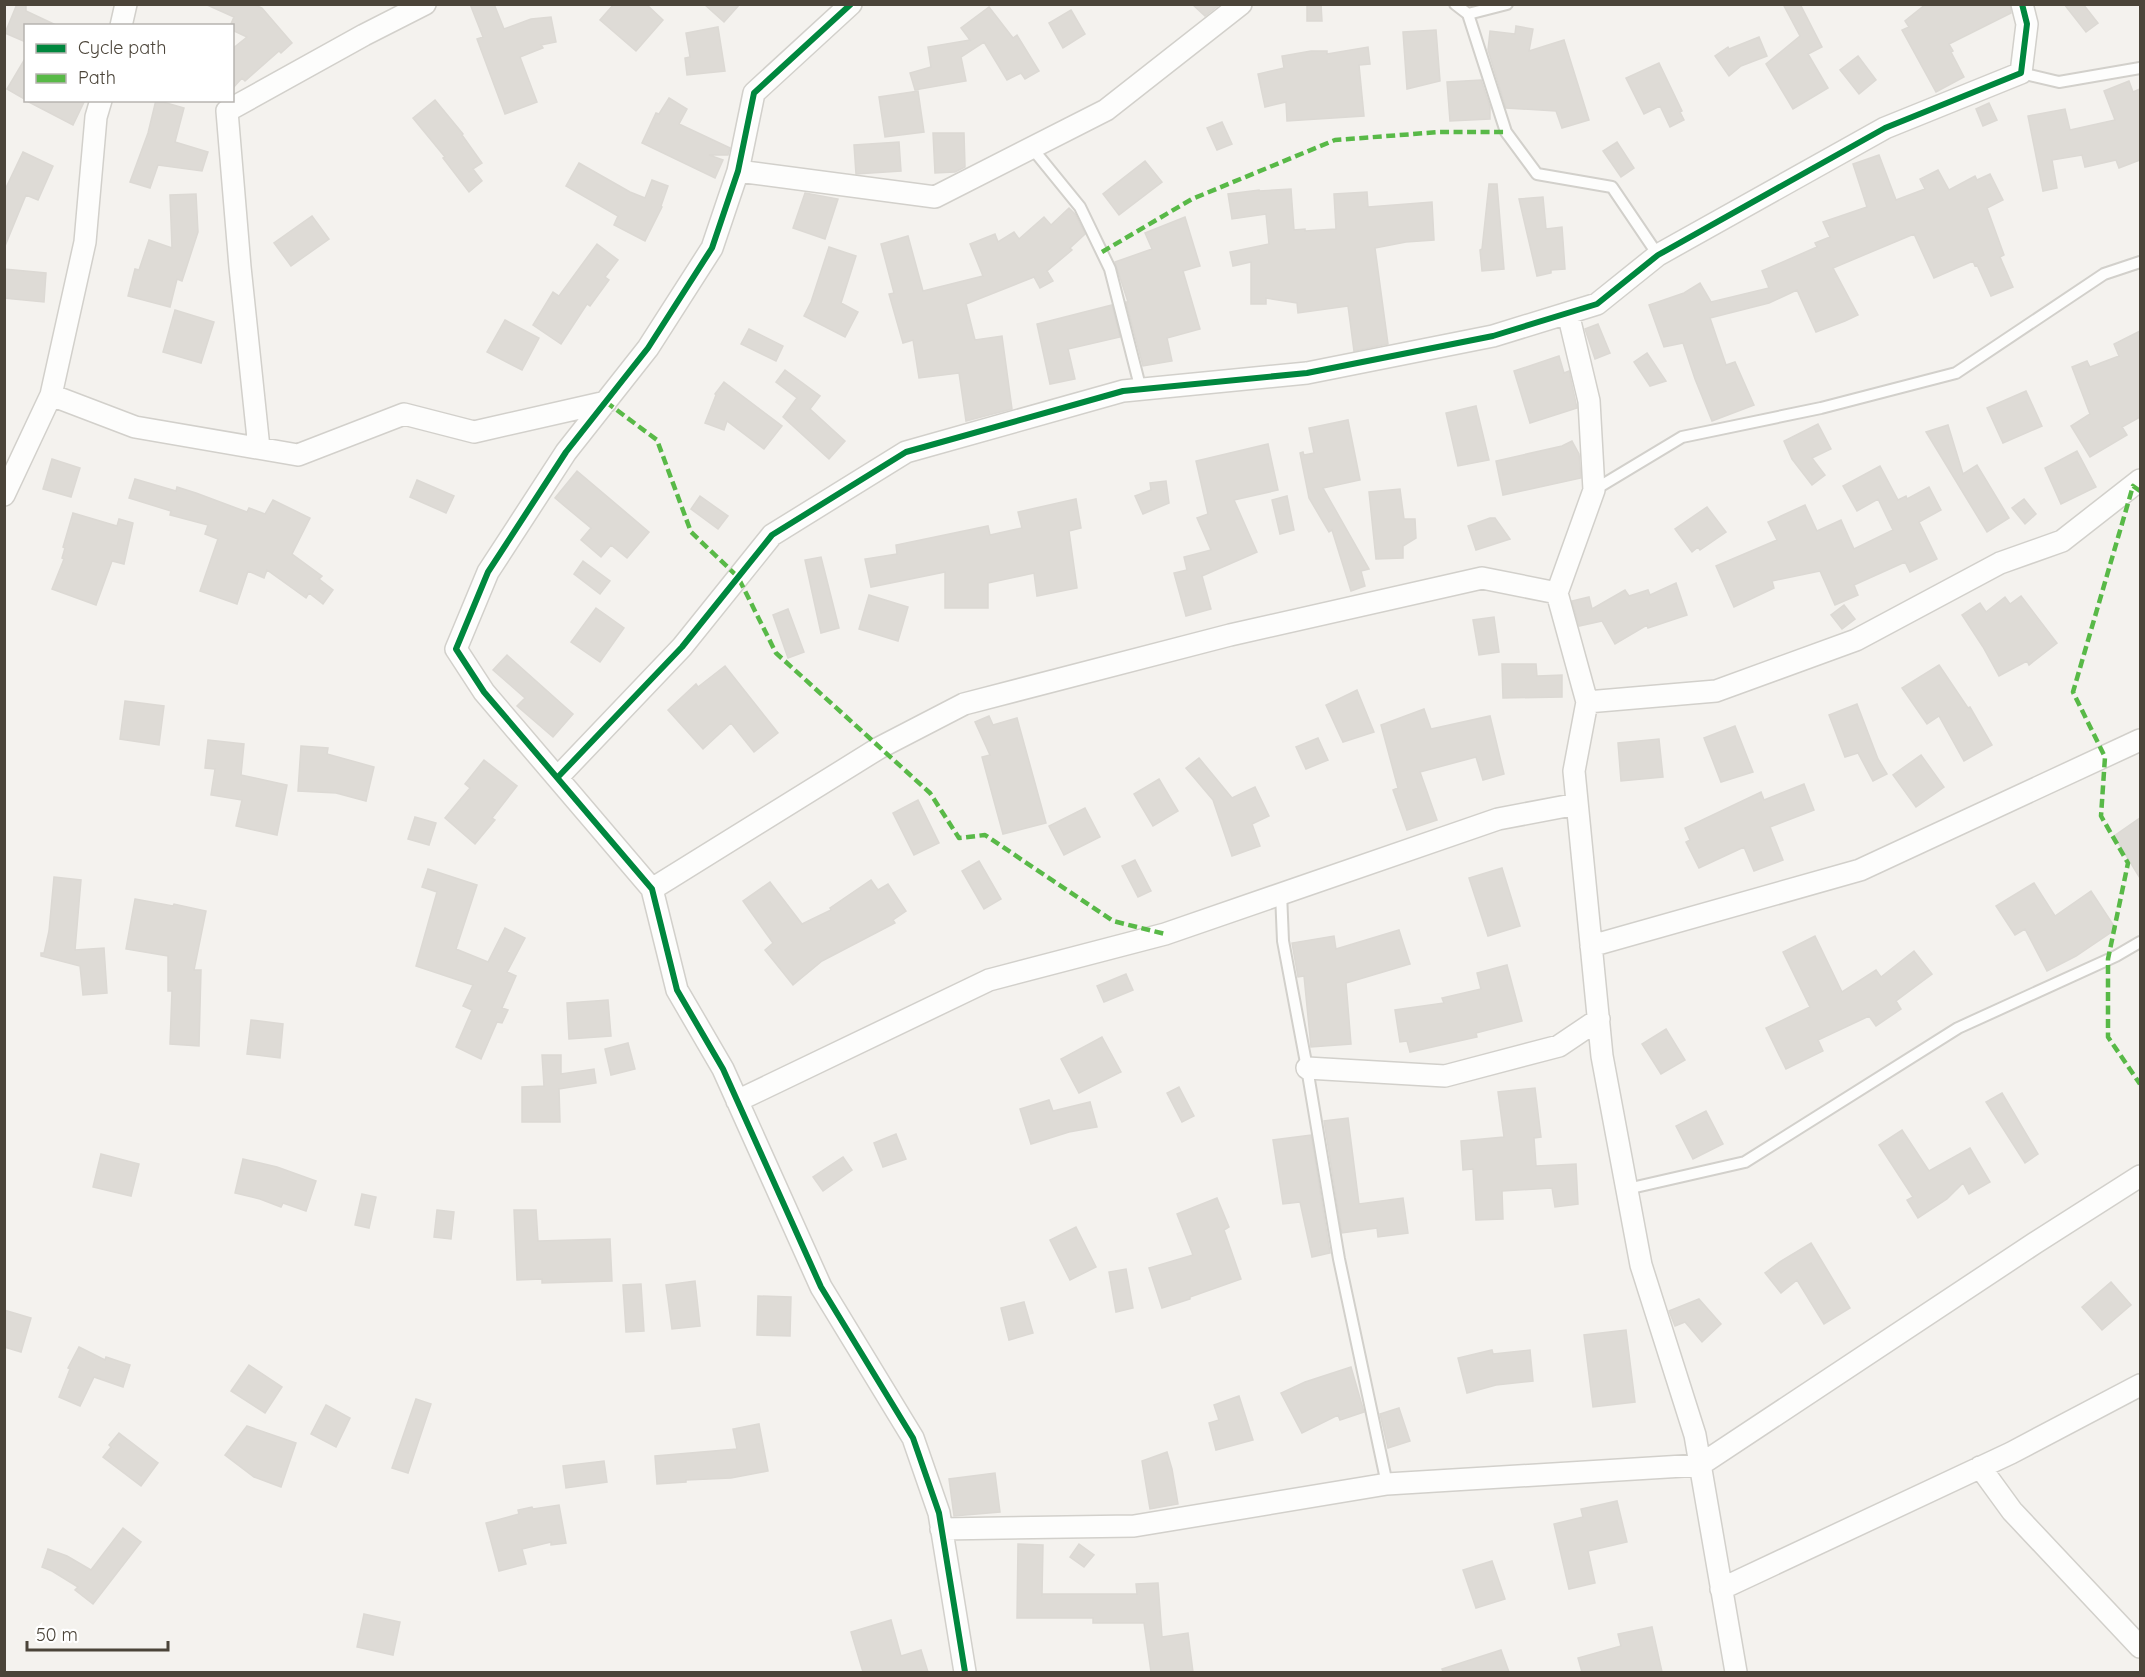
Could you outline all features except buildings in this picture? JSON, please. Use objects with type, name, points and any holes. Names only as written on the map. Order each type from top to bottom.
[{"type":"street","points":[[121,24],[126,4]]},
{"type":"street","points":[[259,448],[240,267],[227,111],[425,4]]},
{"type":"street","points":[[851,4],[754,93],[738,171],[712,248],[648,348],[566,452],[488,572],[456,649],[484,692],[652,889],[677,990],[723,1069],[821,1287],[913,1438],[939,1513],[965,1672]]},
{"type":"street","points":[[738,171],[935,197],[1106,110],[1241,4]]},
{"type":"street","points":[[558,777],[682,647],[772,535],[906,452],[1123,391],[1307,373],[1493,336],[1597,304],[1658,255],[1885,128],[2021,73],[2027,24],[2022,4]]},
{"type":"street","points":[[4,495],[51,395],[85,242],[96,117],[100,102]]},
{"type":"street","points":[[1568,313],[1589,401],[1594,490],[1557,593],[1587,702],[1574,771],[1602,1056],[1641,1265],[1695,1435],[1736,1672]]},
{"type":"street","points":[[51,395],[135,427],[298,455],[405,414],[474,432],[606,402]]},
{"type":"street","points":[[1587,702],[1716,691],[1856,640],[2000,563],[2062,541],[2140,480]]},
{"type":"street","points":[[652,889],[879,748],[964,704],[1230,634],[1482,578],[1557,593]]},
{"type":"street","points":[[1591,946],[1860,870],[2140,740]]},
{"type":"street","points":[[737,1101],[989,980],[1165,934],[1498,819],[1577,804]]},
{"type":"street","points":[[1307,1068],[1444,1076],[1559,1046],[1599,1019]]},
{"type":"street","points":[[941,1529],[1134,1526],[1387,1484],[1700,1465],[2140,1176]]},
{"type":"street","points":[[1721,1589],[1980,1467],[2140,1385]]},
{"type":"street","points":[[1980,1467],[2012,1511],[2140,1647]]},
{"type":"lane","points":[[1455,4],[1468,14],[1506,132],[1537,174],[1612,187],[1658,255]]},
{"type":"lane","points":[[1468,14],[1507,4]]},
{"type":"lane","points":[[2021,73],[2059,82],[2140,68]]},
{"type":"lane","points":[[1032,147],[1080,207],[1110,269],[1141,390]]},
{"type":"lane","points":[[1594,490],[1682,437],[1821,408],[1956,373],[2104,274],[2140,262]]},
{"type":"lane","points":[[1281,893],[1283,940],[1339,1259],[1387,1484]]},
{"type":"lane","points":[[1627,1189],[1745,1162],[1958,1028],[2116,956],[2140,942]]},
{"type":"marked path","points":[[1102,252],[1192,199],[1335,140],[1440,132],[1506,132]]},
{"type":"marked path","points":[[606,402],[657,440],[691,532],[738,577],[776,653],[930,793],[959,838],[985,835],[1113,921],[1165,934]]},
{"type":"marked path","points":[[2140,491],[2133,486],[2073,692],[2105,757],[2101,816],[2128,863],[2108,959],[2108,1037],[2140,1084]]},
{"type":"cycle path","points":[[851,4],[754,93],[738,171],[712,248],[648,348],[566,452],[488,572],[456,649],[484,692],[652,889],[677,990],[723,1069],[821,1287],[913,1438],[939,1513],[965,1672]]},
{"type":"cycle path","points":[[558,777],[682,647],[772,535],[906,452],[1123,391],[1307,373],[1493,336],[1597,304],[1658,255],[1885,128],[2021,73],[2027,24],[2022,4]]}]
